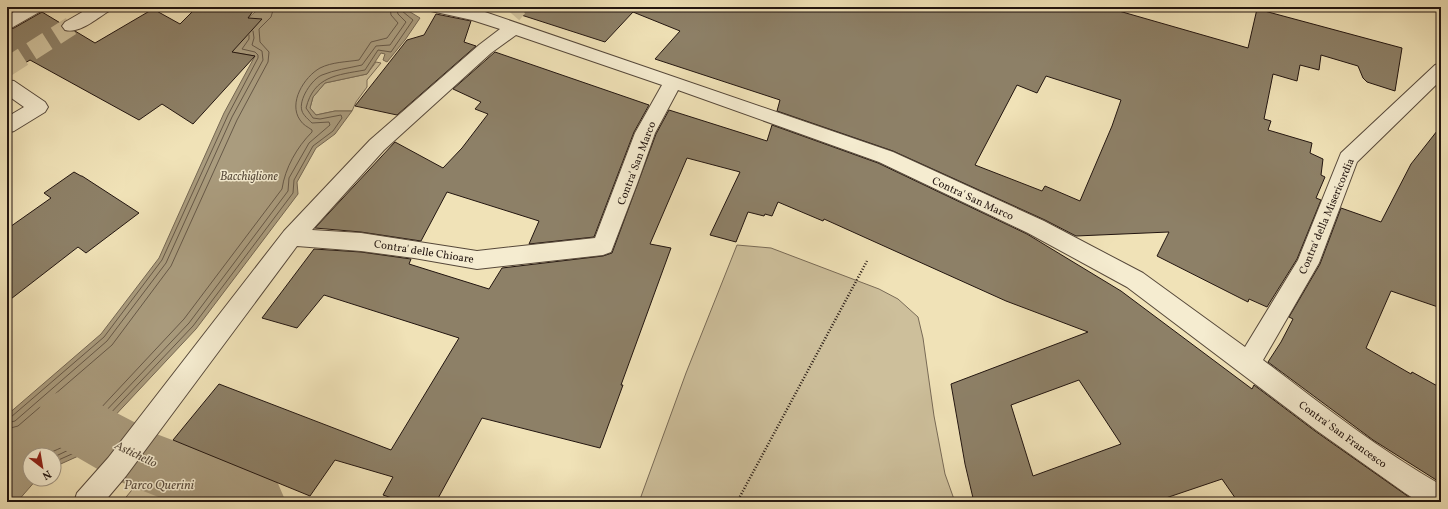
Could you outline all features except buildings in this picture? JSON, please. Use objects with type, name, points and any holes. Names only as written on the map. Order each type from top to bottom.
[{"type":"street","points":[[7,23],[35,7]]},
{"type":"street","points":[[71,26],[104,7]]},
{"type":"street","name":"Contra' San Marco","points":[[437,7],[510,22],[672,82],[886,157],[1036,227],[1135,280],[1248,363]]},
{"type":"street","points":[[87,502],[117,467],[292,237],[377,145],[485,49],[510,22]]},
{"type":"street","name":"Contra' della Misericordia","points":[[1248,363],[1308,263],[1348,158],[1441,69]]},
{"type":"street","name":"Contra' San Marco","points":[[603,246],[645,133],[672,82]]},
{"type":"street","points":[[7,86],[38,107],[7,126]]},
{"type":"street","name":"Contra' delle Chioare","points":[[292,237],[361,242],[414,249],[477,260],[603,246]]},
{"type":"street","name":"Contra' San Francesco","points":[[1248,363],[1325,422],[1414,484],[1441,500]]},
{"type":"path","points":[[737,502],[867,261]]},
{"type":"green space","points":[[376,62],[381,63],[367,80],[367,87],[356,102],[352,111],[335,111],[316,115],[310,108],[313,97],[325,83],[367,74]]},
{"type":"green space","points":[[737,245],[771,248],[879,289],[898,299],[918,317],[923,338],[934,416],[945,474],[955,502],[639,502],[686,373]]},
{"type":"green space","name":"Parco Querini","points":[[169,445],[293,502],[122,502]]},
{"type":"water","name":"Bacchiglione","points":[[261,7],[402,7],[420,18],[405,40],[387,62],[383,60],[385,54],[381,53],[367,74],[325,83],[313,97],[310,108],[316,115],[335,111],[352,111],[335,134],[316,148],[297,182],[298,194],[196,329],[109,422],[113,425],[85,453],[62,463],[62,447],[22,447],[22,487],[30,487],[17,502],[7,502],[7,415],[101,334],[159,258],[224,113],[255,56],[232,52],[248,18]]},
{"type":"waterway","name":"Astichello","points":[[66,418],[141,459],[253,502]]},
{"type":"tunnel","points":[[512,14],[518,7]]},
{"type":"tunnel","points":[[7,67],[71,26]]}]
